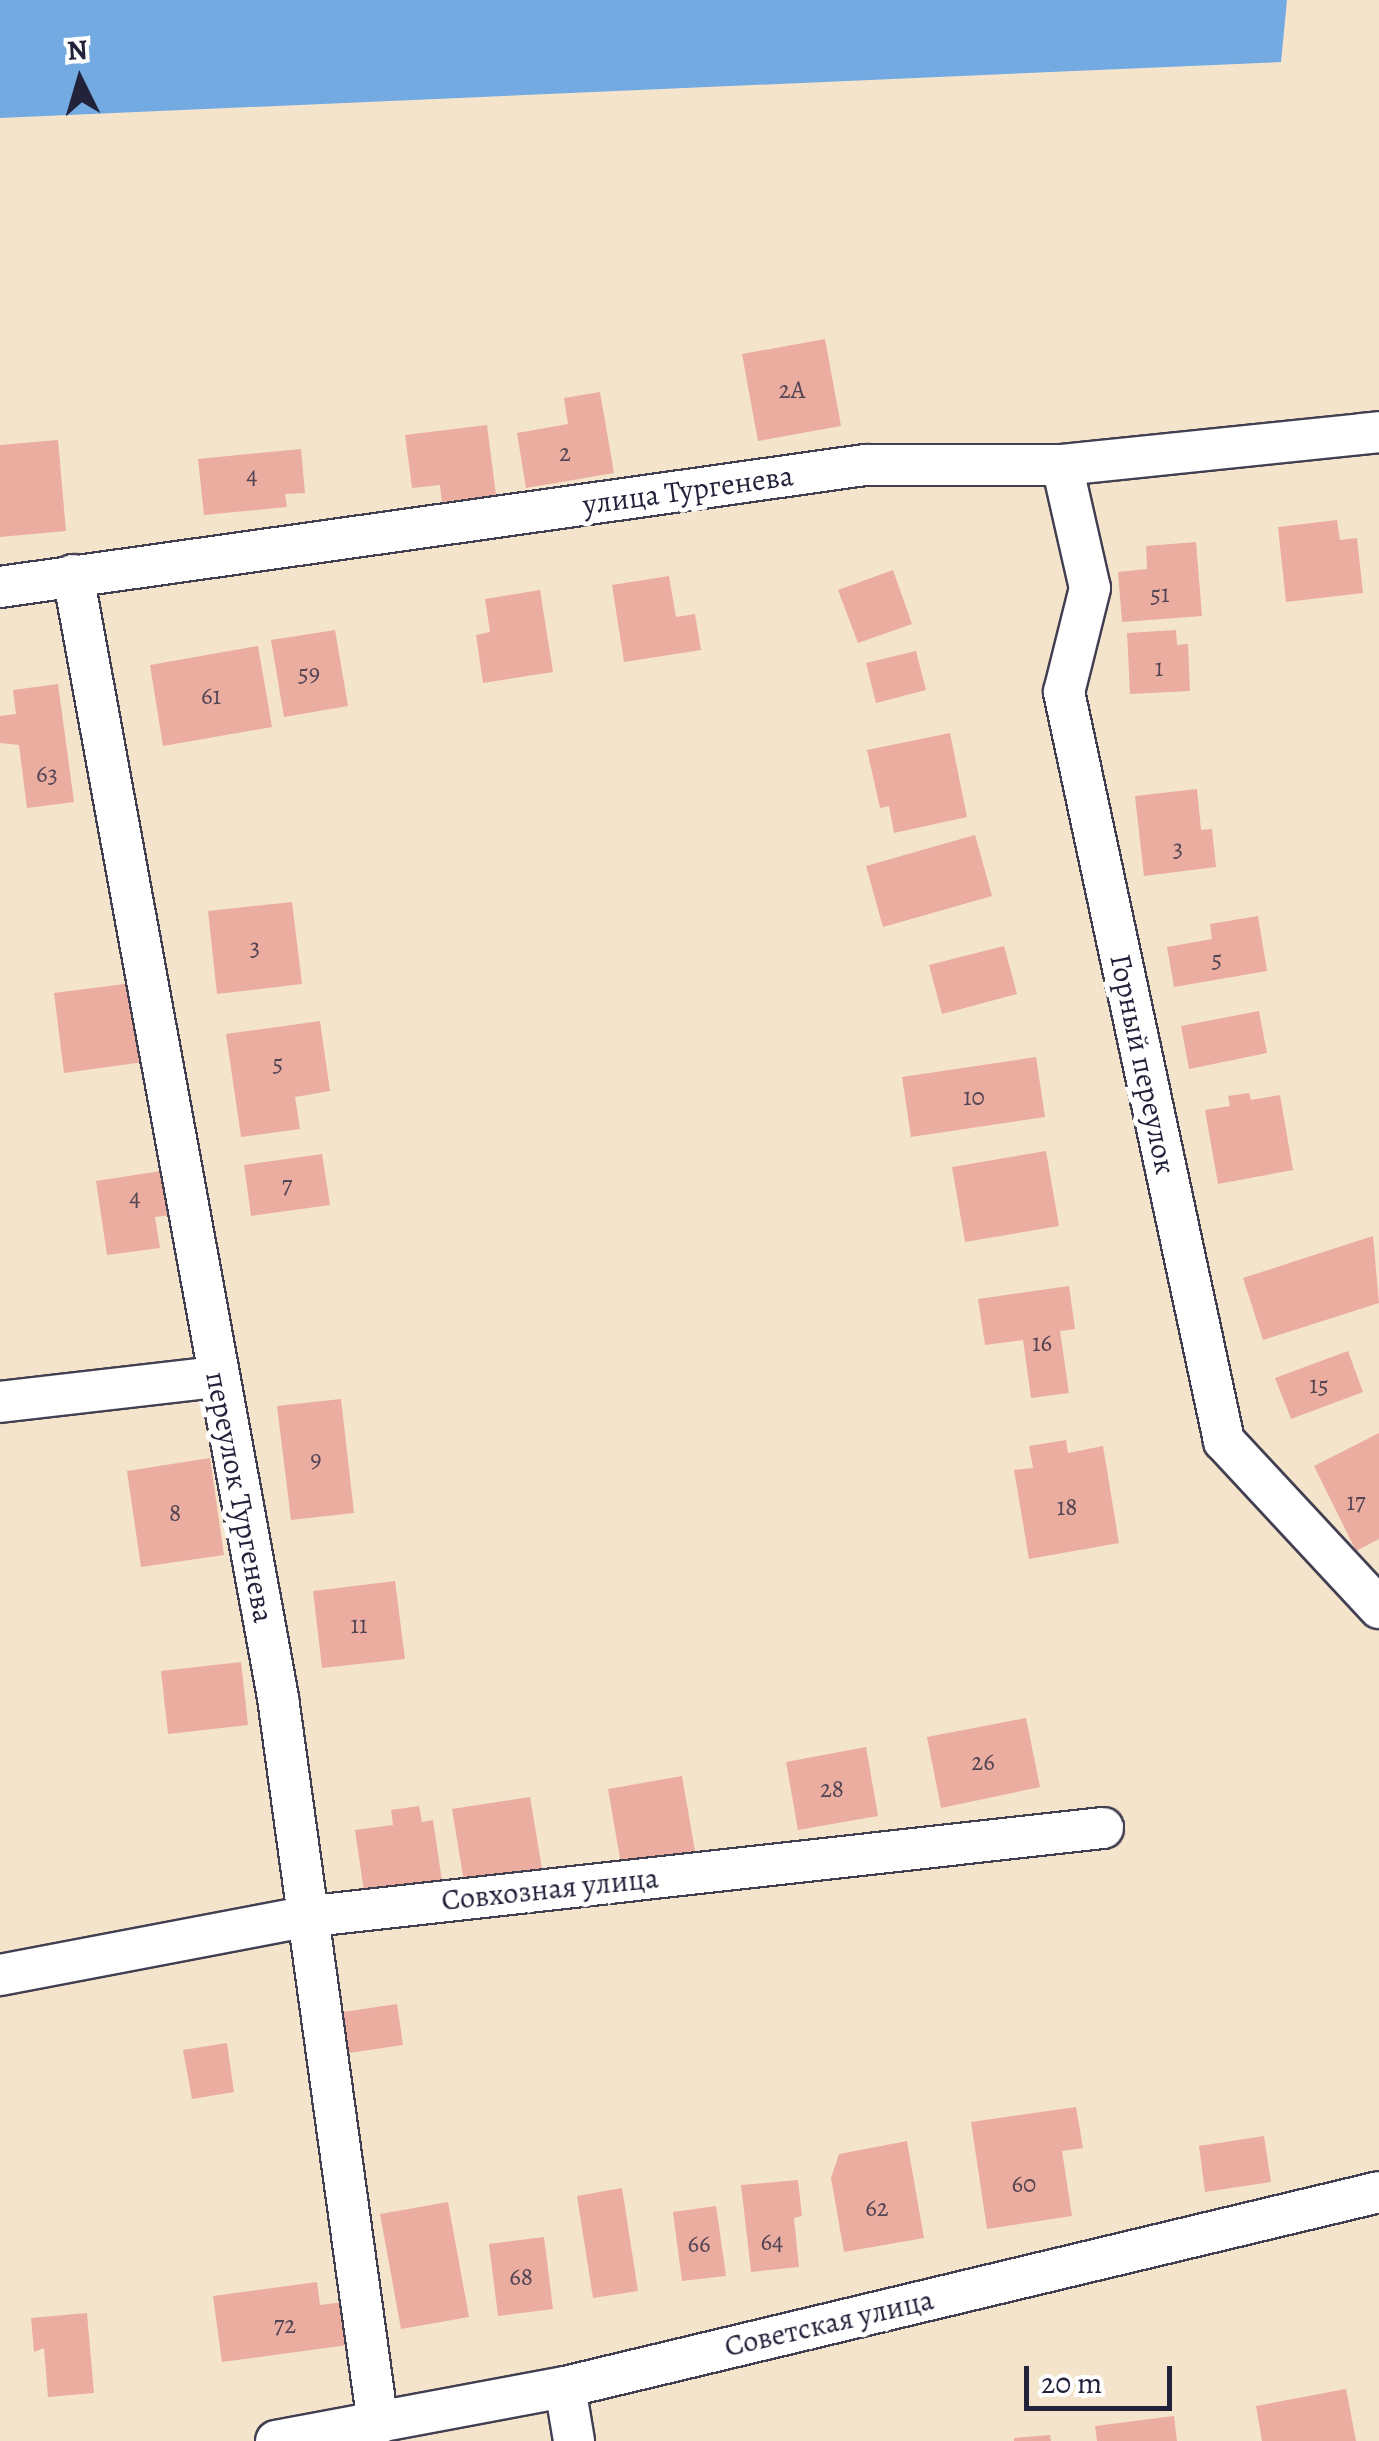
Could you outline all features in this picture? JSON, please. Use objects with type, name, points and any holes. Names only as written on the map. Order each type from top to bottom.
[{"type":"street","name":"улица Тургенева","points":[[0,587],[865,465],[1062,465],[1379,432]]},
{"type":"street","name":"Горный переулок","points":[[1062,465],[1090,588],[1064,692],[1224,1442],[1379,1608]]},
{"type":"street","name":"переулок Тургенева","points":[[73,574],[216,1377],[278,1698],[304,1917],[378,2424]]},
{"type":"street","points":[[0,1402],[216,1377]]},
{"type":"street","name":"Совхозная улица","points":[[0,1975],[304,1917],[1103,1828]]},
{"type":"street","name":"Советская улица","points":[[276,2441],[565,2387],[1379,2192]]},
{"type":"street","points":[[565,2387],[574,2441]]},
{"type":"water","points":[[0,0],[1287,0],[1281,62],[0,118]]},
{"type":"building","points":[[825,339],[841,426],[758,441],[742,354]]},
{"type":"building","points":[[600,392],[614,473],[526,488],[517,433],[568,424],[564,398]]},
{"type":"building","points":[[487,425],[496,495],[442,502],[440,485],[412,488],[405,435]]},
{"type":"building","points":[[58,440],[66,531],[0,537],[0,445]]},
{"type":"building","points":[[301,449],[305,493],[285,494],[287,507],[204,515],[198,459]]},
{"type":"building","points":[[1337,520],[1340,540],[1357,538],[1363,593],[1286,602],[1278,527]]},
{"type":"building","points":[[1196,542],[1202,616],[1122,622],[1118,572],[1147,569],[1146,546]]},
{"type":"building","points":[[893,570],[912,624],[858,643],[838,590]]},
{"type":"building","points":[[669,576],[676,617],[695,614],[701,650],[624,662],[612,585]]},
{"type":"building","points":[[540,590],[553,672],[483,683],[476,635],[490,632],[485,599]]},
{"type":"building","points":[[335,630],[348,706],[284,717],[271,640]]},
{"type":"building","points":[[1176,630],[1177,645],[1188,644],[1190,691],[1130,694],[1127,633]]},
{"type":"building","points":[[258,646],[272,727],[163,746],[150,665]]},
{"type":"building","points":[[916,651],[926,690],[876,703],[866,663]]},
{"type":"building","points":[[58,684],[74,802],[27,808],[19,745],[0,743],[0,716],[16,714],[13,690]]},
{"type":"building","points":[[950,733],[967,817],[894,833],[889,806],[880,808],[867,750]]},
{"type":"building","points":[[1197,789],[1201,830],[1212,829],[1216,867],[1144,876],[1135,796]]},
{"type":"building","points":[[975,835],[992,896],[883,927],[866,866]]},
{"type":"building","points":[[292,902],[302,984],[217,994],[208,911]]},
{"type":"building","points":[[1258,916],[1267,971],[1174,987],[1167,947],[1212,939],[1210,924]]},
{"type":"building","points":[[1004,946],[1017,994],[942,1014],[929,965]]},
{"type":"building","points":[[140,982],[151,1061],[64,1073],[54,993]]},
{"type":"building","points":[[1259,1011],[1267,1053],[1189,1069],[1181,1026]]},
{"type":"building","points":[[320,1021],[330,1091],[295,1097],[300,1129],[241,1137],[226,1034]]},
{"type":"building","points":[[1036,1057],[1045,1117],[911,1137],[902,1077]]},
{"type":"building","points":[[1249,1093],[1251,1100],[1280,1095],[1293,1170],[1218,1184],[1205,1110],[1230,1106],[1228,1096]]},
{"type":"building","points":[[1046,1151],[1059,1226],[965,1242],[952,1167]]},
{"type":"building","points":[[322,1154],[330,1205],[251,1216],[244,1165]]},
{"type":"building","points":[[167,1170],[173,1215],[155,1217],[160,1248],[107,1255],[96,1181]]},
{"type":"building","points":[[1373,1236],[1379,1303],[1263,1340],[1243,1278]]},
{"type":"building","points":[[1069,1286],[1075,1329],[1060,1331],[1069,1393],[1031,1398],[1023,1340],[985,1345],[978,1299]]},
{"type":"building","points":[[1348,1351],[1363,1392],[1291,1419],[1275,1378]]},
{"type":"building","points":[[341,1399],[354,1513],[291,1520],[277,1406]]},
{"type":"building","points":[[1379,1433],[1379,1539],[1356,1551],[1314,1466]]},
{"type":"building","points":[[1066,1440],[1068,1453],[1103,1446],[1119,1543],[1029,1559],[1014,1470],[1033,1468],[1029,1446]]},
{"type":"building","points":[[210,1458],[224,1555],[141,1567],[127,1471]]},
{"type":"building","points":[[395,1581],[405,1659],[322,1668],[313,1591]]},
{"type":"building","points":[[241,1662],[248,1725],[168,1734],[161,1671]]},
{"type":"building","points":[[1026,1718],[1040,1787],[941,1808],[927,1737]]},
{"type":"building","points":[[866,1747],[878,1816],[798,1830],[786,1762]]},
{"type":"building","points":[[682,1776],[695,1851],[621,1864],[608,1789]]},
{"type":"building","points":[[530,1797],[542,1869],[464,1882],[452,1809]]},
{"type":"building","points":[[419,1806],[422,1822],[433,1820],[443,1888],[365,1899],[355,1830],[393,1825],[391,1810]]},
{"type":"building","points":[[397,2004],[403,2045],[342,2054],[336,2013]]},
{"type":"building","points":[[227,2043],[234,2092],[192,2099],[183,2050]]},
{"type":"building","points":[[1076,2107],[1083,2148],[1062,2151],[1072,2216],[987,2229],[971,2122]]},
{"type":"building","points":[[1264,2136],[1271,2182],[1205,2192],[1199,2146]]},
{"type":"building","points":[[907,2141],[924,2238],[844,2252],[831,2178],[839,2154]]},
{"type":"building","points":[[798,2180],[802,2216],[794,2218],[799,2267],[751,2272],[741,2185]]},
{"type":"building","points":[[622,2188],[638,2291],[593,2298],[577,2196]]},
{"type":"building","points":[[448,2202],[469,2317],[401,2329],[380,2214]]},
{"type":"building","points":[[716,2206],[726,2276],[682,2281],[673,2212]]},
{"type":"building","points":[[544,2237],[553,2309],[498,2316],[489,2244]]},
{"type":"building","points":[[317,2282],[320,2305],[350,2301],[355,2344],[222,2362],[213,2296]]},
{"type":"building","points":[[87,2313],[94,2393],[48,2397],[44,2348],[34,2352],[31,2318]]},
{"type":"building","points":[[1346,2389],[1356,2441],[1262,2441],[1256,2406]]},
{"type":"building","points":[[1174,2416],[1177,2441],[1097,2441],[1095,2426]]},
{"type":"building","points":[[1050,2435],[1051,2441],[1014,2441],[1014,2438]]}]
